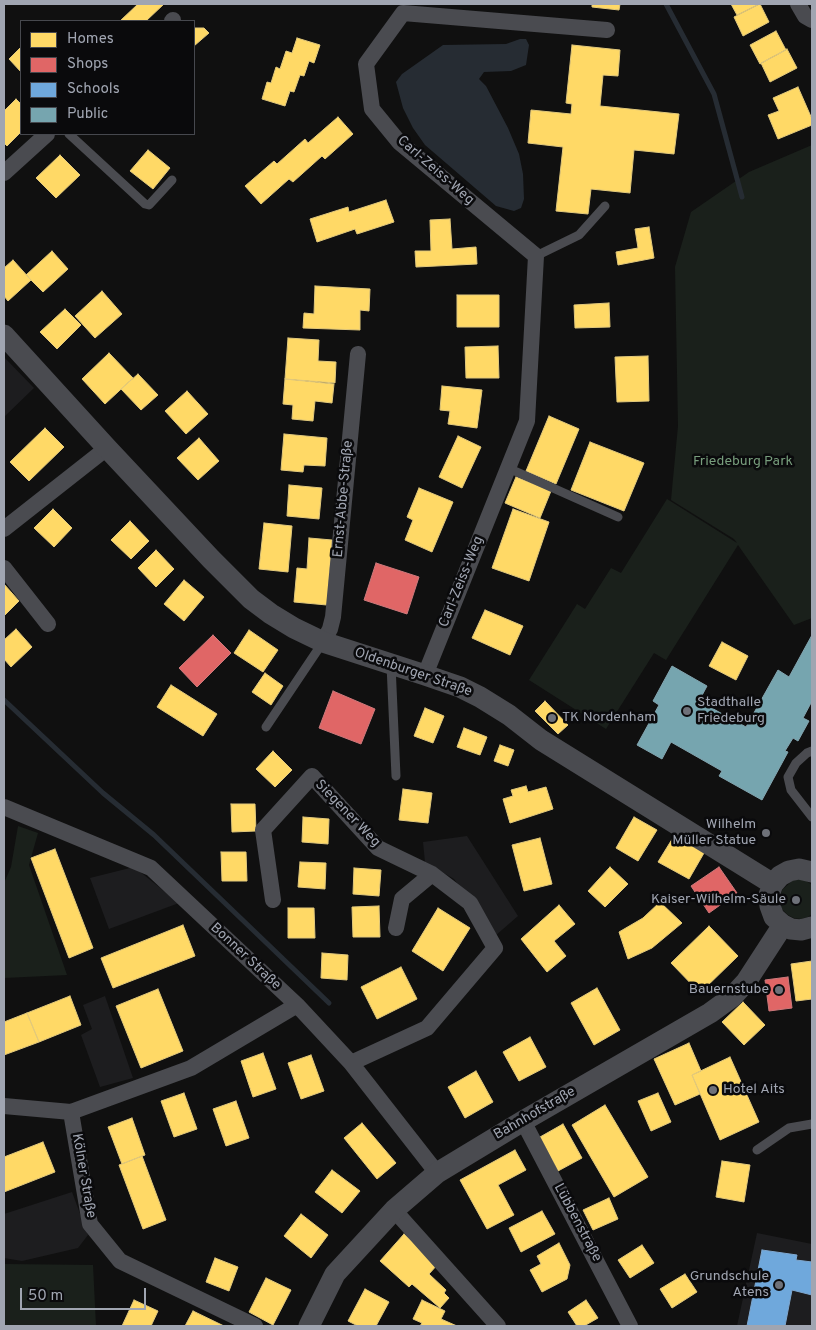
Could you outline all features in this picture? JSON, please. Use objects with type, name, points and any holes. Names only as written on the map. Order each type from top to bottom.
[{"type":"street","points":[[798,4],[805,16],[812,20]]},
{"type":"street","name":"Carl-Zeiss-Weg","points":[[425,675],[527,421],[536,256],[399,142],[372,109],[366,64],[403,13],[607,30]]},
{"type":"street","points":[[4,173],[46,135]]},
{"type":"street","name":"Oldenburger Straße","points":[[4,335],[106,448],[251,599],[294,628],[323,642],[460,687],[480,697],[509,715],[541,740],[773,884]]},
{"type":"street","name":"Ernst-Abbe-Straße","points":[[323,642],[330,629],[333,617],[358,354]]},
{"type":"street","points":[[4,529],[106,448]]},
{"type":"street","points":[[4,568],[48,624]]},
{"type":"street","name":"Siegener Weg","points":[[272,900],[263,830],[312,776],[378,848],[432,874],[470,903],[495,948],[427,1028],[350,1063]]},
{"type":"street","name":"Bonner Straße","points":[[4,806],[151,868],[297,1005],[350,1063],[437,1172]]},
{"type":"street","points":[[811,868],[789,871],[780,876],[773,884],[769,895],[774,917],[782,925],[791,929],[801,930],[812,927]]},
{"type":"street","points":[[396,928],[402,899],[432,874]]},
{"type":"street","name":"Bahnhofstraße","points":[[309,1326],[335,1274],[394,1210],[437,1172],[710,1013],[732,997],[746,982],[782,925]]},
{"type":"street","points":[[4,1106],[71,1112],[191,1068],[297,1005]]},
{"type":"street","name":"Kölner Straße","points":[[71,1112],[90,1224],[120,1261],[255,1326]]},
{"type":"street","name":"Lübbenstraße","points":[[523,1121],[630,1326]]},
{"type":"street","points":[[394,1210],[498,1326]]},
{"type":"lane","points":[[70,135],[145,204],[149,205],[172,180]]},
{"type":"lane","points":[[536,256],[579,235],[605,206]]},
{"type":"lane","points":[[508,468],[618,517]]},
{"type":"lane","points":[[266,727],[323,642]]},
{"type":"lane","points":[[391,664],[396,776]]},
{"type":"lane","points":[[812,751],[796,763],[788,777],[791,790],[812,818]]},
{"type":"lane","points":[[758,1150],[789,1128],[812,1124]]},
{"type":"shaded area","points":[[526,39],[529,45],[526,65],[511,71],[484,72],[479,79],[486,86],[519,154],[523,174],[524,199],[521,208],[514,211],[496,206],[425,145],[413,128],[403,108],[396,82],[402,74],[443,45],[506,44]]},
{"type":"shaded area","points":[[4,357],[34,388],[4,417]]},
{"type":"shaded area","points":[[467,836],[518,916],[495,936],[454,879],[425,862],[423,842]]},
{"type":"shaded area","points":[[134,867],[179,903],[109,929],[90,878]]},
{"type":"shaded area","points":[[105,996],[133,1078],[100,1087],[81,1035],[92,1029],[83,1005]]},
{"type":"shaded area","points":[[72,1192],[88,1235],[78,1248],[22,1261],[4,1258],[4,1214]]},
{"type":"shaded area","name":"Grundschule Atens","points":[[757,1233],[812,1244],[812,1326],[737,1326]]},
{"type":"green space","name":"Friedeburg Park","points":[[812,145],[812,618],[794,625],[738,545],[666,660],[654,653],[606,729],[529,680],[577,604],[585,609],[611,568],[621,573],[667,499],[737,543],[734,539],[671,500],[678,426],[675,267],[691,212],[749,172]]},
{"type":"green space","points":[[18,826],[38,833],[29,865],[67,975],[4,978],[4,883],[11,867]]},
{"type":"green space","points":[[805,880],[812,885],[812,914],[801,919],[788,915],[782,909],[780,902],[780,895],[783,889],[792,881]]},
{"type":"green space","points":[[4,1264],[93,1265],[96,1326],[4,1326]]},
{"type":"building: Homes","points":[[138,4],[164,4],[147,20],[121,20]]},
{"type":"building: Homes","points":[[592,4],[620,4],[619,10],[592,7]]},
{"type":"building: Homes","points":[[731,4],[759,4],[737,15]]},
{"type":"building: Homes","points":[[760,4],[769,22],[743,36],[734,17]]},
{"type":"building: Homes","points":[[195,28],[204,28],[209,33],[195,45]]},
{"type":"building: Homes","points":[[776,31],[786,50],[760,64],[750,45]]},
{"type":"building: Homes","points":[[297,38],[320,45],[314,63],[309,61],[304,76],[300,75],[294,92],[290,91],[285,106],[262,99],[267,82],[271,83],[276,67],[280,69],[286,51],[292,53]]},
{"type":"building: Homes","points":[[572,45],[620,50],[618,76],[603,75],[600,106],[679,114],[674,154],[634,150],[630,193],[591,189],[588,214],[556,211],[563,147],[528,143],[531,110],[571,114],[572,104],[566,103]]},
{"type":"building: Homes","points":[[20,48],[20,71],[9,59]]},
{"type":"building: Homes","points":[[787,49],[797,68],[770,82],[761,63]]},
{"type":"building: Homes","points":[[798,87],[812,119],[812,125],[778,139],[768,115],[779,111],[773,98]]},
{"type":"building: Homes","points":[[16,99],[20,103],[20,133],[7,146],[4,143],[4,111]]},
{"type":"building: Homes","points":[[338,117],[353,134],[325,159],[322,156],[293,182],[289,179],[261,204],[245,186],[274,161],[277,164],[305,139],[308,143]]},
{"type":"building: Homes","points":[[148,150],[170,168],[153,189],[130,171]]},
{"type":"building: Homes","points":[[60,155],[80,175],[56,198],[36,178]]},
{"type":"building: Homes","points":[[386,200],[394,222],[357,234],[355,229],[317,242],[310,219],[348,207],[349,212]]},
{"type":"building: Homes","points":[[450,219],[452,249],[476,247],[477,264],[416,267],[415,251],[431,251],[430,220]]},
{"type":"building: Homes","points":[[649,227],[654,258],[618,265],[616,252],[638,248],[635,229]]},
{"type":"building: Homes","points":[[52,251],[68,269],[43,292],[26,275]]},
{"type":"building: Homes","points":[[13,260],[31,280],[8,301],[4,296],[4,268]]},
{"type":"building: Homes","points":[[315,286],[370,289],[369,311],[360,310],[360,330],[303,328],[304,313],[314,314]]},
{"type":"building: Homes","points":[[102,291],[122,314],[95,338],[75,316]]},
{"type":"building: Homes","points":[[457,295],[499,295],[499,327],[457,327]]},
{"type":"building: Homes","points":[[609,303],[610,327],[575,328],[574,305]]},
{"type":"building: Homes","points":[[65,309],[81,325],[57,349],[40,332]]},
{"type":"building: Homes","points":[[288,338],[319,340],[318,361],[336,362],[335,383],[285,379]]},
{"type":"building: Homes","points":[[498,346],[499,378],[466,378],[465,347]]},
{"type":"building: Homes","points":[[109,353],[133,378],[105,404],[82,379]]},
{"type":"building: Homes","points":[[648,356],[649,401],[617,402],[615,357]]},
{"type":"building: Homes","points":[[138,374],[158,395],[141,410],[121,389]]},
{"type":"building: Homes","points":[[285,379],[334,384],[332,403],[315,401],[313,421],[292,419],[293,405],[283,404]]},
{"type":"building: Homes","points":[[442,386],[482,390],[477,428],[448,424],[450,411],[440,410]]},
{"type":"building: Homes","points":[[187,391],[208,414],[186,434],[165,411]]},
{"type":"building: Homes","points":[[549,416],[579,429],[556,484],[526,471]]},
{"type":"building: Homes","points":[[45,428],[64,447],[29,481],[10,462]]},
{"type":"building: Homes","points":[[284,434],[327,438],[325,466],[304,465],[303,472],[281,470]]},
{"type":"building: Homes","points":[[458,436],[481,447],[462,488],[439,477]]},
{"type":"building: Homes","points":[[199,438],[219,461],[198,480],[177,458]]},
{"type":"building: Homes","points":[[590,442],[644,463],[624,511],[571,490]]},
{"type":"building: Homes","points":[[516,477],[551,491],[540,518],[505,503]]},
{"type":"building: Homes","points":[[289,485],[322,488],[319,519],[287,516]]},
{"type":"building: Homes","points":[[419,488],[453,502],[432,552],[405,540],[413,520],[407,517]]},
{"type":"building: Homes","points":[[53,509],[72,528],[54,547],[34,528]]},
{"type":"building: Homes","points":[[513,509],[549,522],[529,581],[492,568]]},
{"type":"building: Homes","points":[[130,521],[149,541],[131,559],[111,540]]},
{"type":"building: Homes","points":[[264,523],[292,526],[288,572],[259,569]]},
{"type":"building: Homes","points":[[309,538],[332,540],[327,605],[294,602],[297,568],[307,569]]},
{"type":"building: Homes","points":[[156,550],[174,569],[156,587],[138,568]]},
{"type":"building: Homes","points":[[184,580],[204,597],[184,621],[164,604]]},
{"type":"building: Homes","points":[[4,584],[19,601],[4,616]]},
{"type":"building: Homes","points":[[485,610],[523,626],[510,655],[472,638]]},
{"type":"building: Homes","points":[[16,629],[32,647],[11,667],[4,659],[4,640]]},
{"type":"building: Homes","points":[[249,630],[278,650],[263,672],[234,653]]},
{"type":"building: Homes","points":[[722,642],[748,656],[736,680],[709,666]]},
{"type":"building: Homes","points":[[265,673],[283,686],[271,705],[252,692]]},
{"type":"building: Homes","points":[[171,685],[217,714],[203,736],[157,707]]},
{"type":"building: Homes","name":"TK Nordenham","points":[[545,701],[568,725],[558,734],[535,711]]},
{"type":"building: Homes","points":[[425,708],[444,716],[433,743],[414,736]]},
{"type":"building: Homes","points":[[464,728],[487,737],[480,755],[457,747]]},
{"type":"building: Homes","points":[[500,745],[514,750],[508,766],[494,761]]},
{"type":"building: Homes","points":[[273,751],[292,770],[275,787],[256,769]]},
{"type":"building: Homes","points":[[526,786],[528,792],[546,787],[553,809],[510,823],[503,799],[513,796],[511,790]]},
{"type":"building: Homes","points":[[403,789],[432,793],[428,823],[399,820]]},
{"type":"building: Homes","points":[[231,804],[255,804],[256,831],[232,832]]},
{"type":"building: Homes","points":[[303,817],[329,819],[328,844],[302,842]]},
{"type":"building: Homes","points":[[634,817],[657,830],[638,861],[616,848]]},
{"type":"building: Homes","points":[[674,836],[704,853],[689,879],[658,862]]},
{"type":"building: Homes","points":[[540,838],[552,884],[524,891],[512,845]]},
{"type":"building: Homes","points":[[55,849],[93,948],[69,958],[31,858]]},
{"type":"building: Homes","points":[[221,852],[246,852],[247,881],[222,881]]},
{"type":"building: Homes","points":[[300,862],[326,863],[325,889],[298,887]]},
{"type":"building: Homes","points":[[610,867],[628,884],[605,907],[588,891]]},
{"type":"building: Homes","points":[[354,868],[381,870],[379,896],[353,894]]},
{"type":"building: Homes","points":[[660,902],[682,923],[652,948],[628,959],[619,932],[643,918]]},
{"type":"building: Homes","points":[[559,905],[575,924],[554,941],[566,956],[547,972],[521,939]]},
{"type":"building: Homes","points":[[379,906],[380,937],[353,937],[352,907]]},
{"type":"building: Homes","points":[[288,908],[314,908],[315,938],[288,938]]},
{"type":"building: Homes","points":[[438,908],[470,928],[443,971],[412,951]]},
{"type":"building: Homes","points":[[183,925],[195,956],[113,988],[101,958]]},
{"type":"building: Homes","points":[[709,926],[738,956],[700,993],[671,963]]},
{"type":"building: Homes","points":[[322,953],[348,955],[347,980],[321,978]]},
{"type":"building: Homes","points":[[812,961],[812,999],[796,1001],[791,964]]},
{"type":"building: Homes","points":[[401,967],[417,999],[377,1019],[361,987]]},
{"type":"building: Homes","points":[[597,988],[620,1030],[594,1045],[571,1003]]},
{"type":"building: Homes","points":[[158,989],[183,1051],[141,1068],[116,1006]]},
{"type":"building: Homes","points":[[70,996],[81,1025],[39,1042],[27,1013]]},
{"type":"building: Homes","points":[[743,1002],[765,1025],[744,1045],[722,1022]]},
{"type":"building: Homes","points":[[27,1013],[39,1042],[4,1055],[4,1022]]},
{"type":"building: Homes","points":[[530,1037],[546,1067],[519,1081],[503,1052]]},
{"type":"building: Homes","points":[[689,1043],[701,1071],[692,1075],[700,1094],[675,1105],[654,1059]]},
{"type":"building: Homes","points":[[263,1053],[276,1089],[253,1097],[241,1061]]},
{"type":"building: Homes","points":[[311,1055],[324,1091],[301,1099],[288,1063]]},
{"type":"building: Homes","points":[[730,1057],[759,1122],[720,1140],[692,1075]]},
{"type":"building: Homes","points":[[476,1071],[493,1102],[465,1118],[448,1087]]},
{"type":"building: Homes","points":[[184,1093],[197,1129],[174,1137],[161,1101]]},
{"type":"building: Homes","points":[[658,1093],[671,1122],[651,1131],[638,1101]]},
{"type":"building: Homes","points":[[236,1101],[249,1138],[226,1146],[213,1109]]},
{"type":"building: Homes","points":[[605,1105],[648,1177],[614,1197],[572,1125]]},
{"type":"building: Homes","points":[[132,1118],[145,1155],[122,1164],[108,1127]]},
{"type":"building: Homes","points":[[362,1123],[396,1163],[377,1179],[344,1138]]},
{"type":"building: Homes","points":[[563,1124],[582,1158],[558,1171],[540,1137]]},
{"type":"building: Homes","points":[[43,1142],[55,1172],[4,1192],[4,1157]]},
{"type":"building: Homes","points":[[515,1150],[526,1170],[498,1185],[514,1215],[487,1229],[460,1180]]},
{"type":"building: Homes","points":[[142,1156],[166,1220],[143,1229],[119,1165]]},
{"type":"building: Homes","points":[[722,1161],[750,1165],[744,1202],[716,1197]]},
{"type":"building: Homes","points":[[332,1170],[360,1191],[342,1213],[315,1192]]},
{"type":"building: Homes","points":[[609,1198],[618,1219],[593,1230],[583,1210]]},
{"type":"building: Homes","points":[[542,1211],[555,1234],[521,1252],[509,1228]]},
{"type":"building: Homes","points":[[301,1214],[328,1235],[311,1258],[284,1236]]},
{"type":"building: Homes","points":[[404,1234],[438,1264],[429,1274],[446,1290],[444,1293],[449,1298],[440,1308],[412,1284],[409,1287],[380,1261]]},
{"type":"building: Homes","points":[[559,1243],[570,1265],[567,1279],[542,1292],[530,1270],[541,1264],[537,1256]]},
{"type":"building: Homes","points":[[642,1245],[654,1263],[630,1278],[618,1260]]},
{"type":"building: Homes","points":[[215,1258],[238,1267],[229,1291],[206,1282]]},
{"type":"building: Homes","points":[[685,1274],[697,1292],[672,1308],[660,1289]]},
{"type":"building: Homes","points":[[266,1278],[291,1290],[273,1325],[249,1312]]},
{"type":"building: Homes","points":[[365,1289],[389,1302],[376,1326],[358,1326],[348,1321]]},
{"type":"building: Homes","points":[[134,1300],[158,1311],[151,1326],[122,1326]]},
{"type":"building: Homes","points":[[422,1300],[445,1311],[441,1319],[457,1326],[420,1326],[422,1323],[413,1319]]},
{"type":"building: Homes","points":[[586,1300],[598,1318],[584,1326],[577,1326],[568,1312]]},
{"type":"building: Homes","points":[[193,1311],[224,1326],[185,1326]]},
{"type":"building: Shops","points":[[376,563],[419,577],[407,614],[364,600]]},
{"type":"building: Shops","points":[[213,635],[231,653],[197,687],[179,668]]},
{"type":"building: Shops","points":[[333,691],[375,709],[361,744],[319,728]]},
{"type":"building: Shops","points":[[719,867],[737,893],[709,913],[691,886]]},
{"type":"building: Shops","points":[[788,977],[792,1008],[769,1011],[765,980]]},
{"type":"building: Schools","points":[[762,1250],[797,1255],[796,1260],[812,1262],[812,1295],[792,1290],[785,1326],[747,1326]]},
{"type":"building: Public","name":"Stadthalle Friedeburg","points":[[812,635],[812,701],[803,718],[809,721],[798,741],[793,738],[785,751],[788,752],[762,800],[719,776],[722,771],[671,742],[662,759],[637,745],[659,705],[653,701],[672,666],[707,686],[699,701],[746,727],[778,670],[789,677]]},
{"type":"waterway","points":[[666,4],[714,94],[742,197]]},
{"type":"waterway","points":[[4,700],[103,793],[154,835],[329,1003]]},
{"type":"place","name":"Stadthalle Friedeburg","points":[[687,711]]},
{"type":"place","name":"TK Nordenham","points":[[552,718]]},
{"type":"place","name":"Wilhelm Müller Statue","points":[[766,833]]},
{"type":"place","name":"Kaiser-Wilhelm-Säule","points":[[796,900]]},
{"type":"place","name":"Bauernstube","points":[[779,990]]},
{"type":"place","name":"Hotel Aits","points":[[713,1090]]},
{"type":"place","name":"Grundschule Atens","points":[[779,1285]]}]
